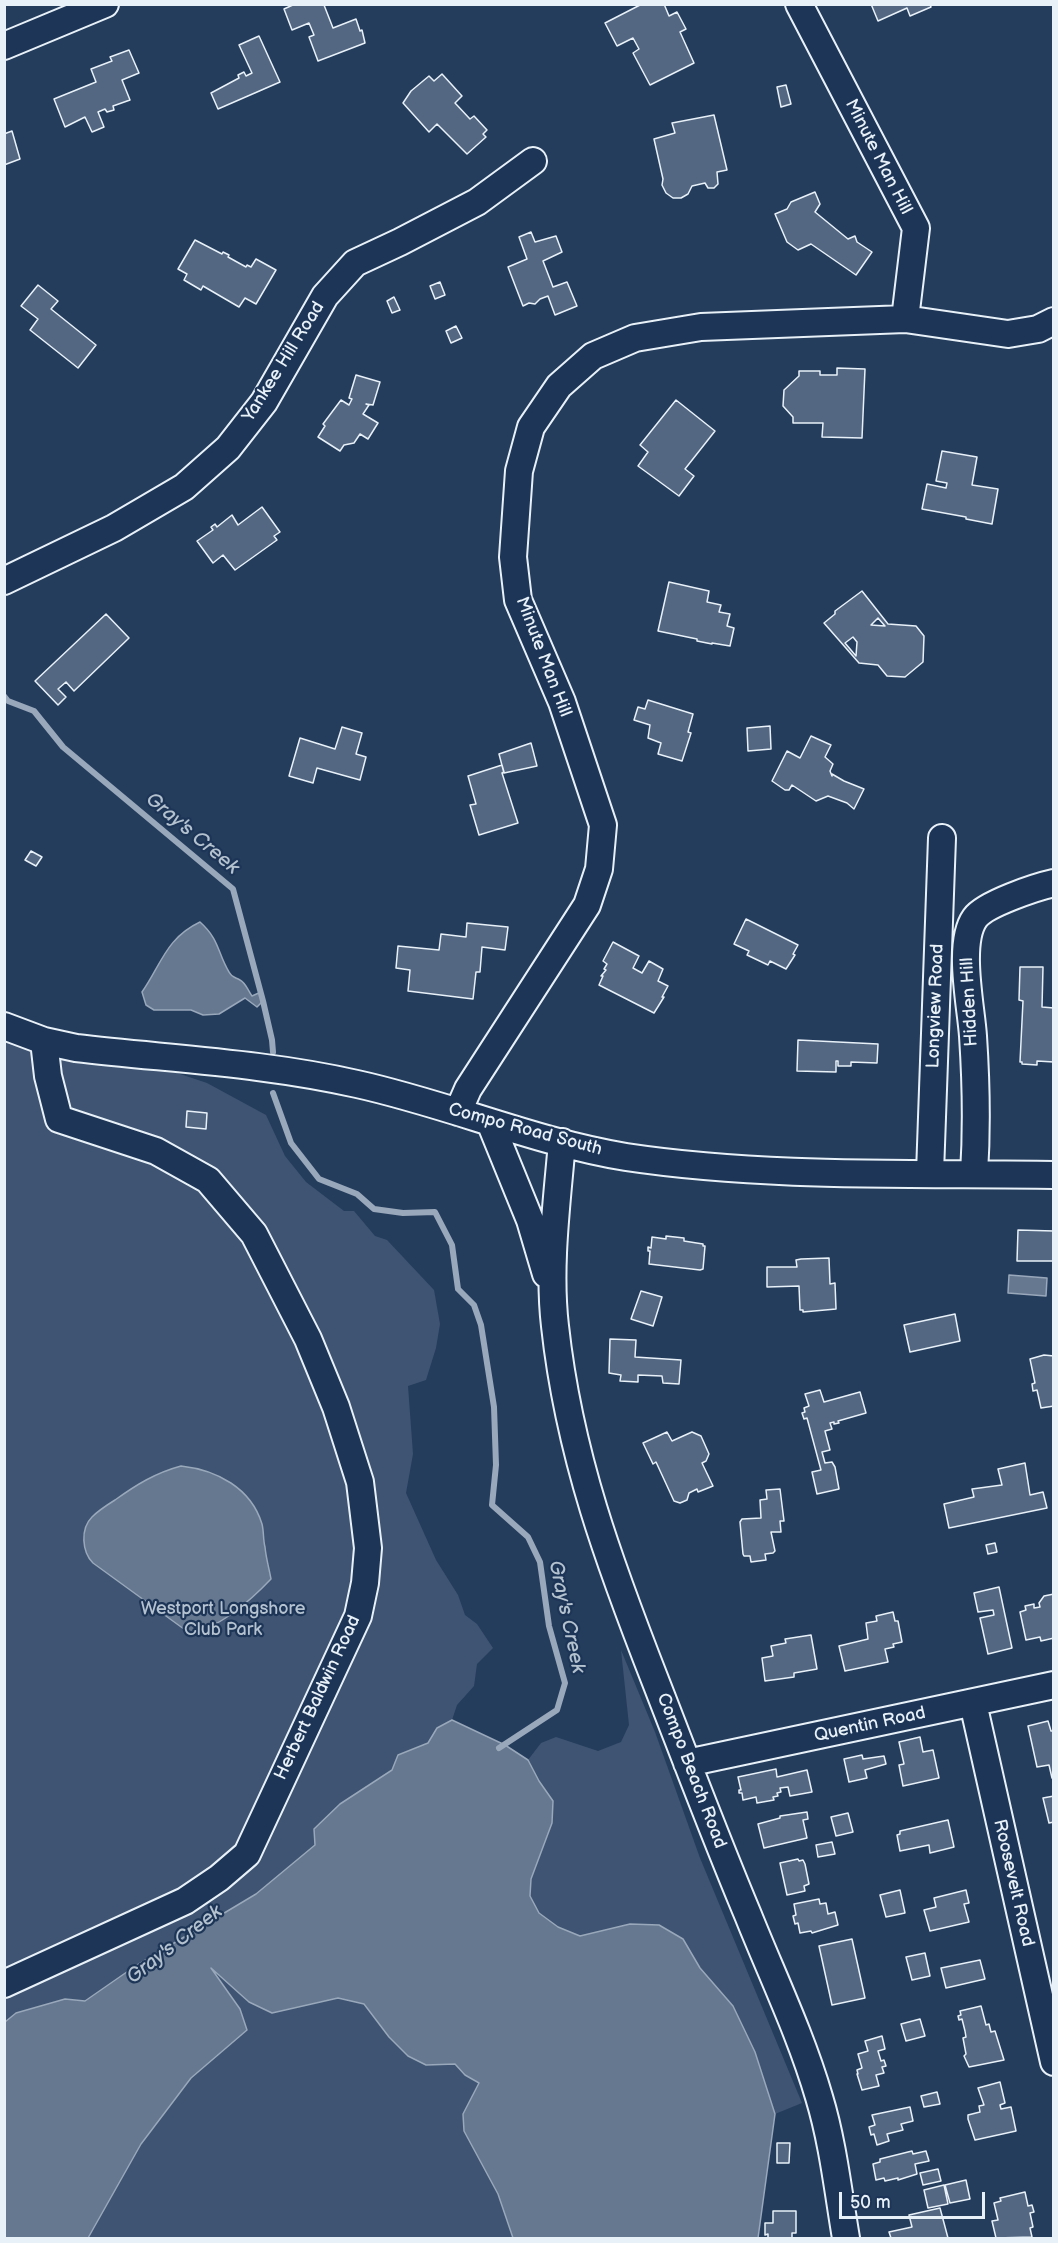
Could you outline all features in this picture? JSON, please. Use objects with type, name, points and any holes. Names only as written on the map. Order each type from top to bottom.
[{"type":"street","points":[[4,46],[105,4]]},
{"type":"street","name":"Minute Man Hill","points":[[799,4],[915,228],[904,319]]},
{"type":"street","name":"Yankee Hill Road","points":[[4,580],[114,528],[184,487],[228,448],[257,411],[325,296],[355,263],[477,202],[533,161]]},
{"type":"street","name":"Minute Man Hill","points":[[458,1112],[468,1089],[587,905],[599,869],[603,825],[562,702],[518,600],[513,557],[519,471],[531,428],[559,386],[593,356],[635,338],[701,327],[904,319],[1008,334],[1038,328],[1053,321]]},
{"type":"street","name":"Longview Road","points":[[930,1173],[942,838]]},
{"type":"street","name":"Hidden Hill","points":[[974,1174],[976,1150],[973,1036],[966,975],[967,934],[975,918],[989,906],[1053,883]]},
{"type":"street","name":"Compo Road South","points":[[4,1026],[44,1041],[76,1048],[285,1071],[369,1087],[562,1142],[622,1156],[704,1166],[793,1170],[1053,1175]]},
{"type":"street","name":"Herbert Baldwin Road","points":[[4,1984],[185,1901],[219,1878],[247,1854],[358,1616],[365,1583],[368,1548],[360,1482],[336,1407],[308,1339],[254,1234],[208,1180],[156,1151],[59,1119],[48,1076],[44,1041]]},
{"type":"street","name":"Compo Beach Road","points":[[490,1122],[530,1220],[553,1298]]},
{"type":"street","name":"Compo Beach Road","points":[[562,1142],[556,1212],[553,1298],[563,1388],[581,1471],[618,1584],[687,1763],[812,2073],[826,2121],[846,2238]]},
{"type":"street","name":"Quentin Road","points":[[687,1763],[1053,1685]]},
{"type":"street","name":"Roosevelt Road","points":[[973,1703],[1053,2062]]},
{"type":"green space","name":"Westport Longshore Club Park","points":[[5,1039],[32,1050],[159,1067],[207,1083],[266,1115],[285,1156],[306,1182],[344,1211],[354,1211],[375,1236],[387,1240],[434,1290],[440,1324],[436,1348],[426,1380],[408,1386],[413,1454],[406,1493],[436,1560],[458,1595],[465,1615],[477,1624],[493,1648],[477,1664],[474,1686],[457,1705],[452,1720],[437,1728],[428,1743],[398,1755],[392,1769],[340,1804],[315,1845],[256,1894],[134,1967],[85,2001],[65,1999],[16,2013],[5,2022]]},
{"type":"green space","points":[[621,1650],[655,1732],[700,1858],[802,2103],[775,2114],[755,2052],[733,2006],[700,1968],[682,1939],[659,1925],[631,1924],[580,1937],[558,1927],[539,1913],[530,1896],[531,1879],[552,1823],[528,1760],[541,1743],[556,1737],[598,1751],[621,1742],[629,1725]]},
{"type":"green space","points":[[208,1966],[249,2002],[272,2013],[338,1998],[364,2004],[389,2037],[426,2065],[455,2064],[465,2075],[479,2084],[463,2114],[464,2131],[498,2194],[513,2238],[88,2238],[141,2144],[191,2078],[247,2030],[240,2009]]},
{"type":"water","points":[[200,922],[215,940],[231,975],[244,983],[252,996],[261,992],[263,1001],[257,1007],[245,998],[219,1014],[203,1015],[191,1010],[154,1010],[146,1005],[142,992],[165,953],[179,936]]},
{"type":"water","points":[[1009,1275],[1047,1278],[1046,1296],[1008,1293]]},
{"type":"water","points":[[181,1466],[220,1477],[231,1483],[250,1500],[262,1524],[271,1579],[244,1605],[222,1621],[199,1631],[188,1632],[93,1563],[87,1553],[84,1540],[88,1522],[100,1510],[146,1480]]},
{"type":"water","points":[[452,1720],[505,1745],[528,1760],[553,1801],[552,1823],[531,1879],[530,1896],[539,1913],[558,1927],[580,1936],[630,1924],[659,1925],[683,1939],[700,1968],[733,2006],[755,2052],[775,2114],[758,2238],[513,2238],[498,2194],[464,2131],[463,2114],[479,2083],[465,2075],[455,2064],[426,2065],[408,2056],[389,2037],[364,2004],[338,1998],[272,2013],[249,2002],[211,1968],[240,2009],[247,2030],[191,2078],[141,2144],[88,2238],[5,2238],[5,2022],[16,2013],[65,1999],[85,2001],[134,1967],[256,1894],[315,1845],[314,1829],[340,1804],[392,1770],[398,1755],[428,1743],[437,1728]]},
{"type":"building","points":[[295,4],[326,4],[324,5],[333,28],[356,19],[365,43],[318,61],[309,37],[314,35],[309,23],[292,30],[284,9]]},
{"type":"building","points":[[642,4],[664,4],[669,16],[677,12],[686,29],[680,32],[694,63],[650,85],[633,53],[639,49],[633,38],[617,46],[605,23]]},
{"type":"building","points":[[871,4],[930,4],[931,7],[910,16],[907,8],[878,21]]},
{"type":"building","points":[[259,36],[280,82],[218,109],[211,93],[239,78],[238,75],[244,72],[246,76],[252,73],[239,45]]},
{"type":"building","points":[[129,50],[139,73],[122,80],[130,100],[113,106],[114,110],[107,112],[105,109],[98,112],[104,127],[92,132],[85,117],[65,127],[54,99],[96,82],[91,69],[112,61],[110,57]]},
{"type":"building","points":[[442,74],[462,96],[455,103],[470,119],[474,116],[487,130],[483,134],[486,137],[467,154],[437,124],[429,132],[403,103],[411,91],[429,76],[434,81]]},
{"type":"building","points":[[786,85],[791,104],[781,107],[777,87]]},
{"type":"building","points":[[714,115],[727,170],[717,172],[718,184],[714,188],[708,188],[705,183],[692,186],[688,194],[681,198],[673,198],[666,193],[662,185],[663,179],[654,139],[675,133],[672,123]]},
{"type":"building","points":[[12,131],[20,159],[4,165],[4,134]]},
{"type":"building","points":[[815,192],[820,204],[815,212],[848,239],[855,236],[857,242],[872,252],[856,275],[811,244],[798,250],[787,242],[775,214],[787,209],[791,202]]},
{"type":"building","points":[[531,232],[535,242],[556,236],[562,252],[543,261],[553,287],[567,282],[577,306],[555,315],[548,296],[535,304],[529,303],[523,306],[508,267],[527,259],[519,237]]},
{"type":"building","points":[[195,240],[222,254],[223,252],[229,255],[228,257],[246,267],[247,265],[251,267],[256,259],[276,270],[256,304],[245,298],[239,307],[203,286],[201,290],[184,280],[187,274],[178,269]]},
{"type":"building","points":[[440,282],[445,295],[435,299],[430,286]]},
{"type":"building","points":[[38,285],[58,301],[51,309],[96,345],[78,368],[30,330],[38,319],[21,306]]},
{"type":"building","points":[[394,297],[400,310],[392,313],[387,301]]},
{"type":"building","points":[[456,326],[462,338],[451,343],[446,331]]},
{"type":"building","points":[[837,368],[865,369],[862,438],[822,437],[823,423],[793,423],[793,417],[783,406],[784,390],[799,376],[799,371],[820,371],[820,375],[837,375]]},
{"type":"building","points":[[356,375],[380,382],[373,405],[366,404],[369,405],[363,414],[378,423],[368,439],[360,434],[354,443],[344,445],[340,451],[318,437],[325,426],[323,424],[341,400],[349,405]]},
{"type":"building","points":[[676,400],[715,431],[685,469],[694,476],[679,496],[638,466],[648,452],[640,445]]},
{"type":"building","points":[[942,451],[977,457],[972,485],[998,489],[992,524],[922,509],[927,484],[946,488],[947,483],[936,481]]},
{"type":"building","points":[[262,507],[280,532],[274,536],[277,540],[235,570],[223,555],[213,563],[197,541],[213,530],[211,527],[215,524],[217,527],[232,515],[238,525]]},
{"type":"building","points":[[669,582],[709,591],[707,602],[721,605],[719,612],[730,614],[727,626],[734,628],[730,646],[697,641],[697,639],[658,631]]},
{"type":"building","points":[[862,591],[888,624],[916,626],[924,636],[923,662],[905,677],[887,676],[878,665],[859,663],[824,623],[835,614],[835,611]],"holes":[[[878,618],[885,626],[871,625]],[[853,637],[857,642],[856,656],[845,643]]]},
{"type":"building","points":[[106,614],[129,638],[74,691],[66,682],[58,689],[66,697],[58,705],[35,681]]},
{"type":"building","points":[[648,700],[693,714],[688,732],[691,733],[682,761],[658,754],[661,743],[648,738],[650,725],[634,720],[638,707],[645,709]]},
{"type":"building","points":[[770,726],[771,749],[748,751],[747,728]]},
{"type":"building","points":[[342,727],[362,733],[356,754],[366,757],[360,780],[317,768],[313,783],[289,776],[300,738],[335,749]]},
{"type":"building","points":[[811,736],[831,745],[825,757],[833,764],[830,771],[832,776],[832,774],[864,789],[854,809],[847,803],[828,796],[816,801],[792,785],[789,790],[785,790],[772,781],[787,751],[800,758]]},
{"type":"building","points":[[531,743],[537,766],[504,773],[499,754]]},
{"type":"building","points":[[502,765],[504,772],[502,773],[518,823],[479,835],[470,805],[476,804],[468,776]]},
{"type":"building","points":[[31,851],[42,857],[36,866],[25,860]]},
{"type":"building","points":[[746,919],[798,945],[786,969],[770,961],[768,965],[747,955],[749,951],[734,944]]},
{"type":"building","points":[[467,923],[508,927],[505,950],[482,947],[480,972],[476,972],[473,999],[408,991],[410,970],[396,968],[398,946],[439,950],[441,934],[466,937]]},
{"type":"building","points":[[613,942],[639,956],[633,968],[642,973],[649,961],[663,969],[658,981],[668,986],[654,1013],[599,985],[607,964],[603,961]]},
{"type":"building","points":[[1020,967],[1043,967],[1042,1007],[1054,1008],[1054,1062],[1037,1061],[1037,1065],[1020,1062],[1023,1001],[1019,1000]]},
{"type":"building","points":[[798,1040],[878,1044],[877,1063],[851,1062],[851,1066],[838,1066],[838,1061],[836,1061],[836,1072],[797,1071]]},
{"type":"building","points":[[187,1111],[207,1113],[206,1129],[186,1127]]},
{"type":"building","points":[[1018,1230],[1054,1231],[1054,1261],[1017,1261]]},
{"type":"building","points":[[666,1236],[684,1238],[684,1241],[703,1244],[705,1246],[703,1269],[649,1264],[648,1247],[651,1248],[652,1237],[666,1239]]},
{"type":"building","points":[[829,1258],[830,1284],[835,1283],[836,1309],[803,1312],[800,1310],[799,1286],[767,1287],[767,1267],[797,1267],[796,1260]]},
{"type":"building","points":[[641,1291],[662,1297],[653,1326],[631,1319]]},
{"type":"building","points":[[955,1314],[960,1341],[910,1352],[904,1325]]},
{"type":"building","points":[[610,1339],[636,1340],[635,1357],[681,1360],[679,1384],[663,1383],[662,1376],[638,1375],[638,1382],[620,1381],[621,1375],[609,1373]]},
{"type":"building","points":[[1044,1355],[1054,1356],[1054,1406],[1041,1408],[1037,1390],[1033,1391],[1032,1384],[1035,1383],[1030,1359]]},
{"type":"building","points":[[820,1390],[824,1402],[860,1392],[866,1413],[838,1421],[839,1423],[830,1423],[832,1429],[825,1431],[830,1450],[822,1452],[825,1463],[832,1462],[835,1467],[839,1489],[817,1494],[812,1472],[821,1470],[807,1418],[804,1419],[802,1413],[805,1412],[804,1408],[809,1406],[805,1394]]},
{"type":"building","points":[[667,1432],[672,1441],[692,1432],[701,1436],[709,1454],[706,1461],[702,1463],[713,1486],[689,1493],[687,1500],[680,1503],[674,1501],[656,1462],[653,1464],[643,1443]]},
{"type":"building","points":[[1025,1463],[1030,1495],[1043,1492],[1047,1508],[949,1528],[944,1504],[974,1497],[972,1489],[1002,1485],[998,1469]]},
{"type":"building","points":[[780,1489],[784,1521],[780,1521],[781,1532],[771,1532],[775,1551],[765,1554],[766,1560],[751,1562],[750,1556],[743,1554],[740,1522],[742,1519],[761,1518],[760,1500],[767,1499],[766,1490]]},
{"type":"building","points":[[995,1543],[997,1552],[988,1554],[986,1545]]},
{"type":"building","points":[[999,1587],[1012,1648],[988,1654],[980,1618],[994,1615],[993,1610],[978,1612],[974,1593]]},
{"type":"building","points":[[1054,1594],[1054,1638],[1041,1641],[1040,1637],[1026,1640],[1020,1612],[1026,1610],[1025,1606],[1034,1604],[1034,1608],[1040,1607],[1039,1603],[1044,1596]]},
{"type":"building","points":[[893,1612],[895,1621],[898,1621],[902,1642],[885,1649],[888,1662],[845,1671],[839,1646],[868,1639],[866,1623],[877,1621],[876,1616]]},
{"type":"building","points":[[811,1635],[817,1669],[794,1673],[794,1677],[765,1681],[762,1658],[773,1656],[771,1646],[786,1643],[785,1639]]},
{"type":"building","points":[[1048,1721],[1051,1731],[1054,1731],[1054,1778],[1052,1778],[1049,1765],[1037,1767],[1028,1726]]},
{"type":"building","points":[[920,1737],[923,1752],[933,1750],[939,1778],[903,1786],[899,1765],[904,1764],[899,1742]]},
{"type":"building","points":[[862,1755],[863,1759],[884,1756],[886,1764],[865,1770],[867,1778],[849,1782],[844,1759]]},
{"type":"building","points":[[776,1769],[777,1777],[807,1770],[812,1792],[790,1796],[788,1787],[780,1788],[781,1792],[777,1793],[778,1796],[773,1797],[774,1800],[757,1803],[756,1797],[743,1800],[742,1793],[739,1793],[741,1790],[738,1777]]},
{"type":"building","points":[[1054,1796],[1054,1822],[1049,1823],[1043,1798]]},
{"type":"building","points":[[807,1812],[808,1819],[803,1820],[807,1838],[764,1848],[758,1824],[780,1818],[780,1816]]},
{"type":"building","points":[[848,1813],[853,1832],[836,1836],[831,1817]]},
{"type":"building","points":[[948,1820],[954,1847],[930,1853],[929,1845],[900,1851],[897,1835],[900,1831]]},
{"type":"building","points":[[832,1842],[835,1854],[818,1857],[816,1845]]},
{"type":"building","points":[[803,1860],[805,1864],[809,1884],[804,1886],[805,1891],[787,1895],[780,1863]]},
{"type":"building","points":[[900,1890],[905,1913],[886,1917],[880,1895]]},
{"type":"building","points":[[966,1890],[969,1903],[964,1904],[969,1922],[930,1931],[924,1910],[936,1907],[934,1898]]},
{"type":"building","points":[[819,1899],[820,1904],[826,1903],[828,1914],[835,1912],[838,1925],[812,1933],[811,1931],[800,1933],[798,1923],[795,1924],[793,1916],[796,1915],[794,1904]]},
{"type":"building","points":[[852,1939],[865,1998],[832,2005],[819,1946]]},
{"type":"building","points":[[925,1953],[930,1976],[912,1980],[906,1957]]},
{"type":"building","points":[[980,1960],[985,1979],[946,1988],[941,1968]]},
{"type":"building","points":[[981,2006],[986,2025],[989,2024],[991,2032],[995,2031],[1004,2060],[969,2067],[964,2056],[966,2054],[963,2038],[966,2037],[965,2031],[962,2019],[959,2020],[958,2016],[961,2015],[960,2011]]},
{"type":"building","points":[[920,2019],[925,2036],[906,2041],[901,2024]]},
{"type":"building","points":[[882,2036],[885,2049],[878,2051],[881,2061],[884,2060],[886,2066],[882,2067],[884,2073],[876,2075],[879,2086],[862,2090],[857,2074],[857,2070],[862,2068],[858,2054],[868,2051],[865,2041]]},
{"type":"building","points":[[1000,2082],[1005,2103],[1000,2105],[1001,2109],[1011,2107],[1016,2131],[975,2140],[968,2115],[980,2112],[979,2106],[984,2105],[978,2088]]},
{"type":"building","points":[[937,2092],[940,2104],[924,2107],[921,2096]]},
{"type":"building","points":[[910,2107],[913,2121],[901,2124],[903,2130],[887,2134],[889,2141],[877,2145],[869,2127],[875,2125],[872,2115]]},
{"type":"building","points":[[777,2143],[790,2143],[789,2163],[777,2163]]},
{"type":"building","points":[[912,2151],[913,2154],[926,2151],[929,2161],[915,2164],[917,2174],[898,2180],[898,2178],[885,2181],[884,2178],[876,2180],[873,2164],[880,2162],[880,2159]]},
{"type":"building","points":[[938,2169],[941,2181],[923,2185],[920,2173]]},
{"type":"building","points":[[966,2180],[970,2199],[950,2203],[945,2185]]},
{"type":"building","points":[[944,2185],[948,2204],[928,2208],[924,2190]]},
{"type":"building","points":[[1025,2192],[1028,2206],[1032,2205],[1034,2212],[1030,2213],[1033,2227],[1030,2228],[1032,2237],[996,2238],[992,2221],[998,2220],[994,2203],[1001,2201],[1000,2198]]},
{"type":"building","points":[[940,2208],[948,2238],[891,2238],[889,2232],[912,2227],[909,2215]]},
{"type":"building","points":[[773,2211],[796,2211],[796,2233],[792,2233],[792,2238],[768,2238],[768,2234],[765,2235],[765,2223],[773,2223]]},
{"type":"waterway","name":"Gray's Creek","points":[[4,696],[8,701],[34,711],[63,747],[233,889],[263,1001],[273,1052]]},
{"type":"waterway","name":"Gray's Creek","points":[[273,1093],[291,1143],[319,1179],[357,1194],[374,1209],[403,1213],[435,1212],[452,1245],[458,1289],[474,1305],[481,1325],[494,1407],[496,1465],[492,1505],[528,1537],[540,1562],[549,1626],[565,1683],[557,1710],[499,1748]]}]
